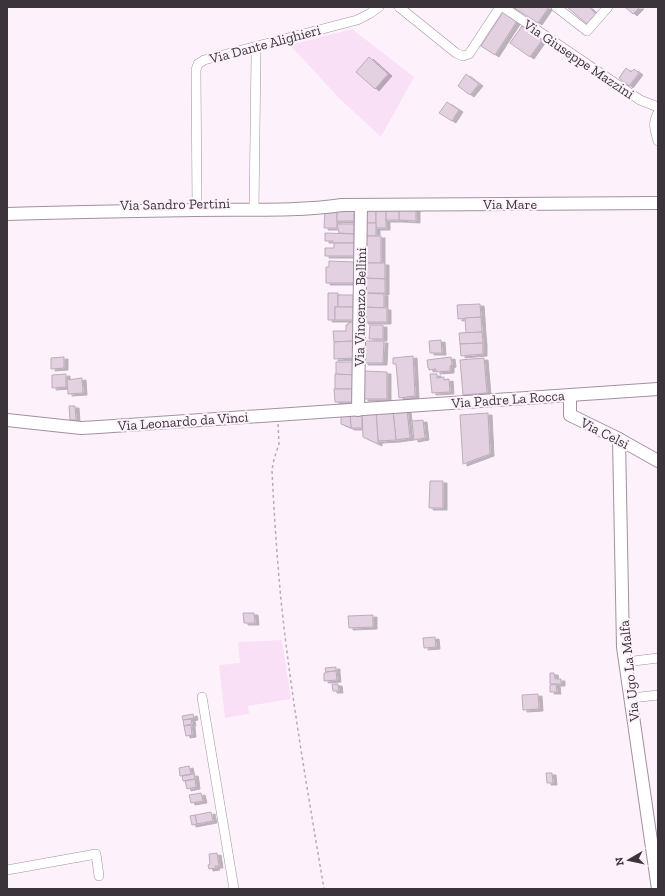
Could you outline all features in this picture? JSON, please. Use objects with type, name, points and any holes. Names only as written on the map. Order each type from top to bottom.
[{"type":"street","name":"Via Dante Alighieri","points":[[198,206],[196,70],[198,64],[204,60],[357,20],[379,7]]},
{"type":"street","points":[[399,7],[456,53],[463,56],[469,54],[502,7]]},
{"type":"street","name":"Via Giuseppe Mazzini","points":[[502,7],[640,100],[658,107]]},
{"type":"street","points":[[556,7],[587,31],[602,9]]},
{"type":"street","points":[[254,47],[256,54],[254,207]]},
{"type":"street","points":[[658,113],[653,126],[658,141]]},
{"type":"street","name":"Via Sandro Pertini","points":[[7,206],[254,207],[324,202],[342,205],[361,205]]},
{"type":"street","name":"Via Mare","points":[[361,205],[658,203]]},
{"type":"street","name":"Via Vincenzo Bellini","points":[[358,410],[361,205]]},
{"type":"street","name":"Via Sandro Pertini","points":[[7,214],[198,206]]},
{"type":"street","name":"Via Padre La Rocca","points":[[358,410],[658,389]]},
{"type":"street","name":"Via Celsi","points":[[570,395],[570,415],[658,460]]},
{"type":"street","name":"Via Leonardo da Vinci","points":[[7,420],[81,428],[358,410]]},
{"type":"street","name":"Via Ugo La Malfa","points":[[619,439],[624,647],[653,824],[657,881]]},
{"type":"street","points":[[626,662],[658,658]]},
{"type":"street","points":[[632,698],[658,695]]},
{"type":"street","points":[[202,696],[234,889]]},
{"type":"street","points":[[7,870],[96,854],[100,876]]},
{"type":"path","points":[[277,415],[280,444],[274,459],[272,470],[281,600],[287,656],[324,889]]},
{"type":"shaded area","points":[[352,29],[414,77],[381,137],[339,98],[290,45]]},
{"type":"shaded area","points":[[282,640],[291,699],[248,706],[249,714],[225,718],[219,665],[240,663],[238,642]]},
{"type":"building","points":[[513,7],[549,7],[538,23]]},
{"type":"building","points":[[567,7],[589,7],[596,14],[587,24]]},
{"type":"building","points":[[625,7],[640,7],[633,14]]},
{"type":"building","points":[[503,12],[517,21],[495,55],[481,46]]},
{"type":"building","points":[[522,26],[542,40],[530,57],[510,43]]},
{"type":"building","points":[[369,57],[388,74],[375,89],[356,72]]},
{"type":"building","points":[[626,68],[631,72],[634,69],[639,73],[629,86],[619,78]]},
{"type":"building","points":[[466,74],[479,84],[470,95],[458,86]]},
{"type":"building","points":[[447,102],[459,110],[452,121],[439,113]]},
{"type":"building","points":[[365,206],[376,207],[376,223],[365,223]]},
{"type":"building","points":[[399,206],[416,207],[416,221],[399,220]]},
{"type":"building","points":[[376,207],[386,207],[386,228],[376,228]]},
{"type":"building","points":[[386,207],[399,207],[399,220],[386,220]]},
{"type":"building","points":[[325,209],[337,209],[337,228],[324,228]]},
{"type":"building","points":[[337,209],[354,209],[354,221],[337,221]]},
{"type":"building","points":[[365,223],[376,223],[376,236],[365,236]]},
{"type":"building","points":[[337,224],[354,224],[354,234],[339,233]]},
{"type":"building","points":[[325,233],[354,234],[354,243],[333,243],[333,241],[325,241]]},
{"type":"building","points":[[365,236],[381,236],[381,263],[365,263]]},
{"type":"building","points":[[334,243],[354,243],[354,256],[325,256],[325,248],[334,248]]},
{"type":"building","points":[[329,261],[354,262],[354,283],[326,283],[326,267],[329,267]]},
{"type":"building","points":[[365,263],[385,263],[385,279],[364,278]]},
{"type":"building","points":[[364,278],[385,279],[385,293],[364,293]]},
{"type":"building","points":[[328,293],[338,293],[338,307],[335,307],[335,320],[328,320]]},
{"type":"building","points":[[364,293],[384,294],[384,308],[364,307]]},
{"type":"building","points":[[338,295],[353,295],[353,307],[338,307]]},
{"type":"building","points":[[480,304],[481,317],[458,319],[457,305]]},
{"type":"building","points":[[335,307],[353,307],[353,320],[335,320]]},
{"type":"building","points":[[364,307],[387,308],[387,322],[364,322]]},
{"type":"building","points":[[481,317],[482,332],[466,333],[465,318]]},
{"type":"building","points":[[353,322],[354,341],[334,342],[333,331],[346,331],[346,325]]},
{"type":"building","points":[[370,325],[383,325],[383,339],[369,339]]},
{"type":"building","points":[[482,332],[483,343],[460,344],[459,333]]},
{"type":"building","points":[[441,340],[442,353],[430,353],[429,341]]},
{"type":"building","points":[[353,341],[354,358],[334,359],[334,342]]},
{"type":"building","points":[[364,341],[384,341],[383,363],[364,363]]},
{"type":"building","points":[[483,343],[483,354],[461,356],[460,344]]},
{"type":"building","points":[[413,356],[415,396],[399,398],[396,364],[393,364],[393,358]]},
{"type":"building","points":[[64,357],[64,368],[51,369],[51,358]]},
{"type":"building","points":[[451,357],[452,365],[450,366],[450,371],[436,372],[436,369],[429,370],[427,360]]},
{"type":"building","points":[[484,358],[487,393],[463,395],[460,360]]},
{"type":"building","points":[[336,362],[354,362],[354,375],[336,374]]},
{"type":"building","points":[[364,371],[387,372],[387,399],[364,399]]},
{"type":"building","points":[[66,374],[66,387],[52,388],[52,375]]},
{"type":"building","points":[[335,374],[354,375],[354,389],[335,389]]},
{"type":"building","points":[[430,374],[437,374],[437,378],[444,377],[444,380],[449,379],[450,392],[432,393]]},
{"type":"building","points":[[82,378],[83,393],[68,394],[67,380]]},
{"type":"building","points":[[334,389],[354,389],[354,402],[335,402]]},
{"type":"building","points":[[69,406],[75,406],[76,420],[70,420]]},
{"type":"building","points":[[407,410],[410,438],[396,440],[393,411]]},
{"type":"building","points":[[393,411],[396,440],[378,441],[376,412]]},
{"type":"building","points":[[376,412],[378,444],[363,437],[362,413]]},
{"type":"building","points":[[362,413],[362,428],[351,428],[350,414]]},
{"type":"building","points":[[488,413],[490,454],[463,464],[460,415]]},
{"type":"building","points":[[341,414],[350,414],[351,428],[341,424]]},
{"type":"building","points":[[423,420],[425,438],[414,440],[412,421]]},
{"type":"building","points":[[430,481],[443,481],[443,508],[429,508]]},
{"type":"building","points":[[243,613],[254,613],[255,623],[244,623]]},
{"type":"building","points":[[373,615],[373,627],[349,628],[348,616]]},
{"type":"building","points":[[435,637],[436,647],[424,648],[423,638]]},
{"type":"building","points":[[336,667],[336,671],[326,672],[325,668]]},
{"type":"building","points":[[336,671],[337,680],[324,681],[324,673]]},
{"type":"building","points":[[550,673],[554,673],[555,679],[561,679],[561,684],[550,684]]},
{"type":"building","points":[[332,684],[338,684],[339,691],[333,691]]},
{"type":"building","points":[[556,684],[557,692],[550,692],[550,685]]},
{"type":"building","points":[[538,694],[539,709],[523,710],[522,695]]},
{"type":"building","points":[[193,714],[194,718],[183,720],[182,716]]},
{"type":"building","points":[[191,719],[192,724],[184,726],[183,720]]},
{"type":"building","points":[[191,725],[192,735],[186,736],[184,726]]},
{"type":"building","points":[[189,766],[191,774],[180,776],[179,768]]},
{"type":"building","points":[[546,773],[552,773],[553,783],[547,783]]},
{"type":"building","points":[[194,774],[195,779],[183,781],[182,776]]},
{"type":"building","points":[[195,779],[196,787],[187,789],[185,781]]},
{"type":"building","points":[[201,793],[203,801],[191,803],[189,795]]},
{"type":"building","points":[[211,812],[213,821],[197,824],[195,815]]},
{"type":"building","points":[[195,815],[197,824],[192,825],[190,816]]},
{"type":"building","points":[[217,853],[219,866],[209,869],[209,854]]}]
